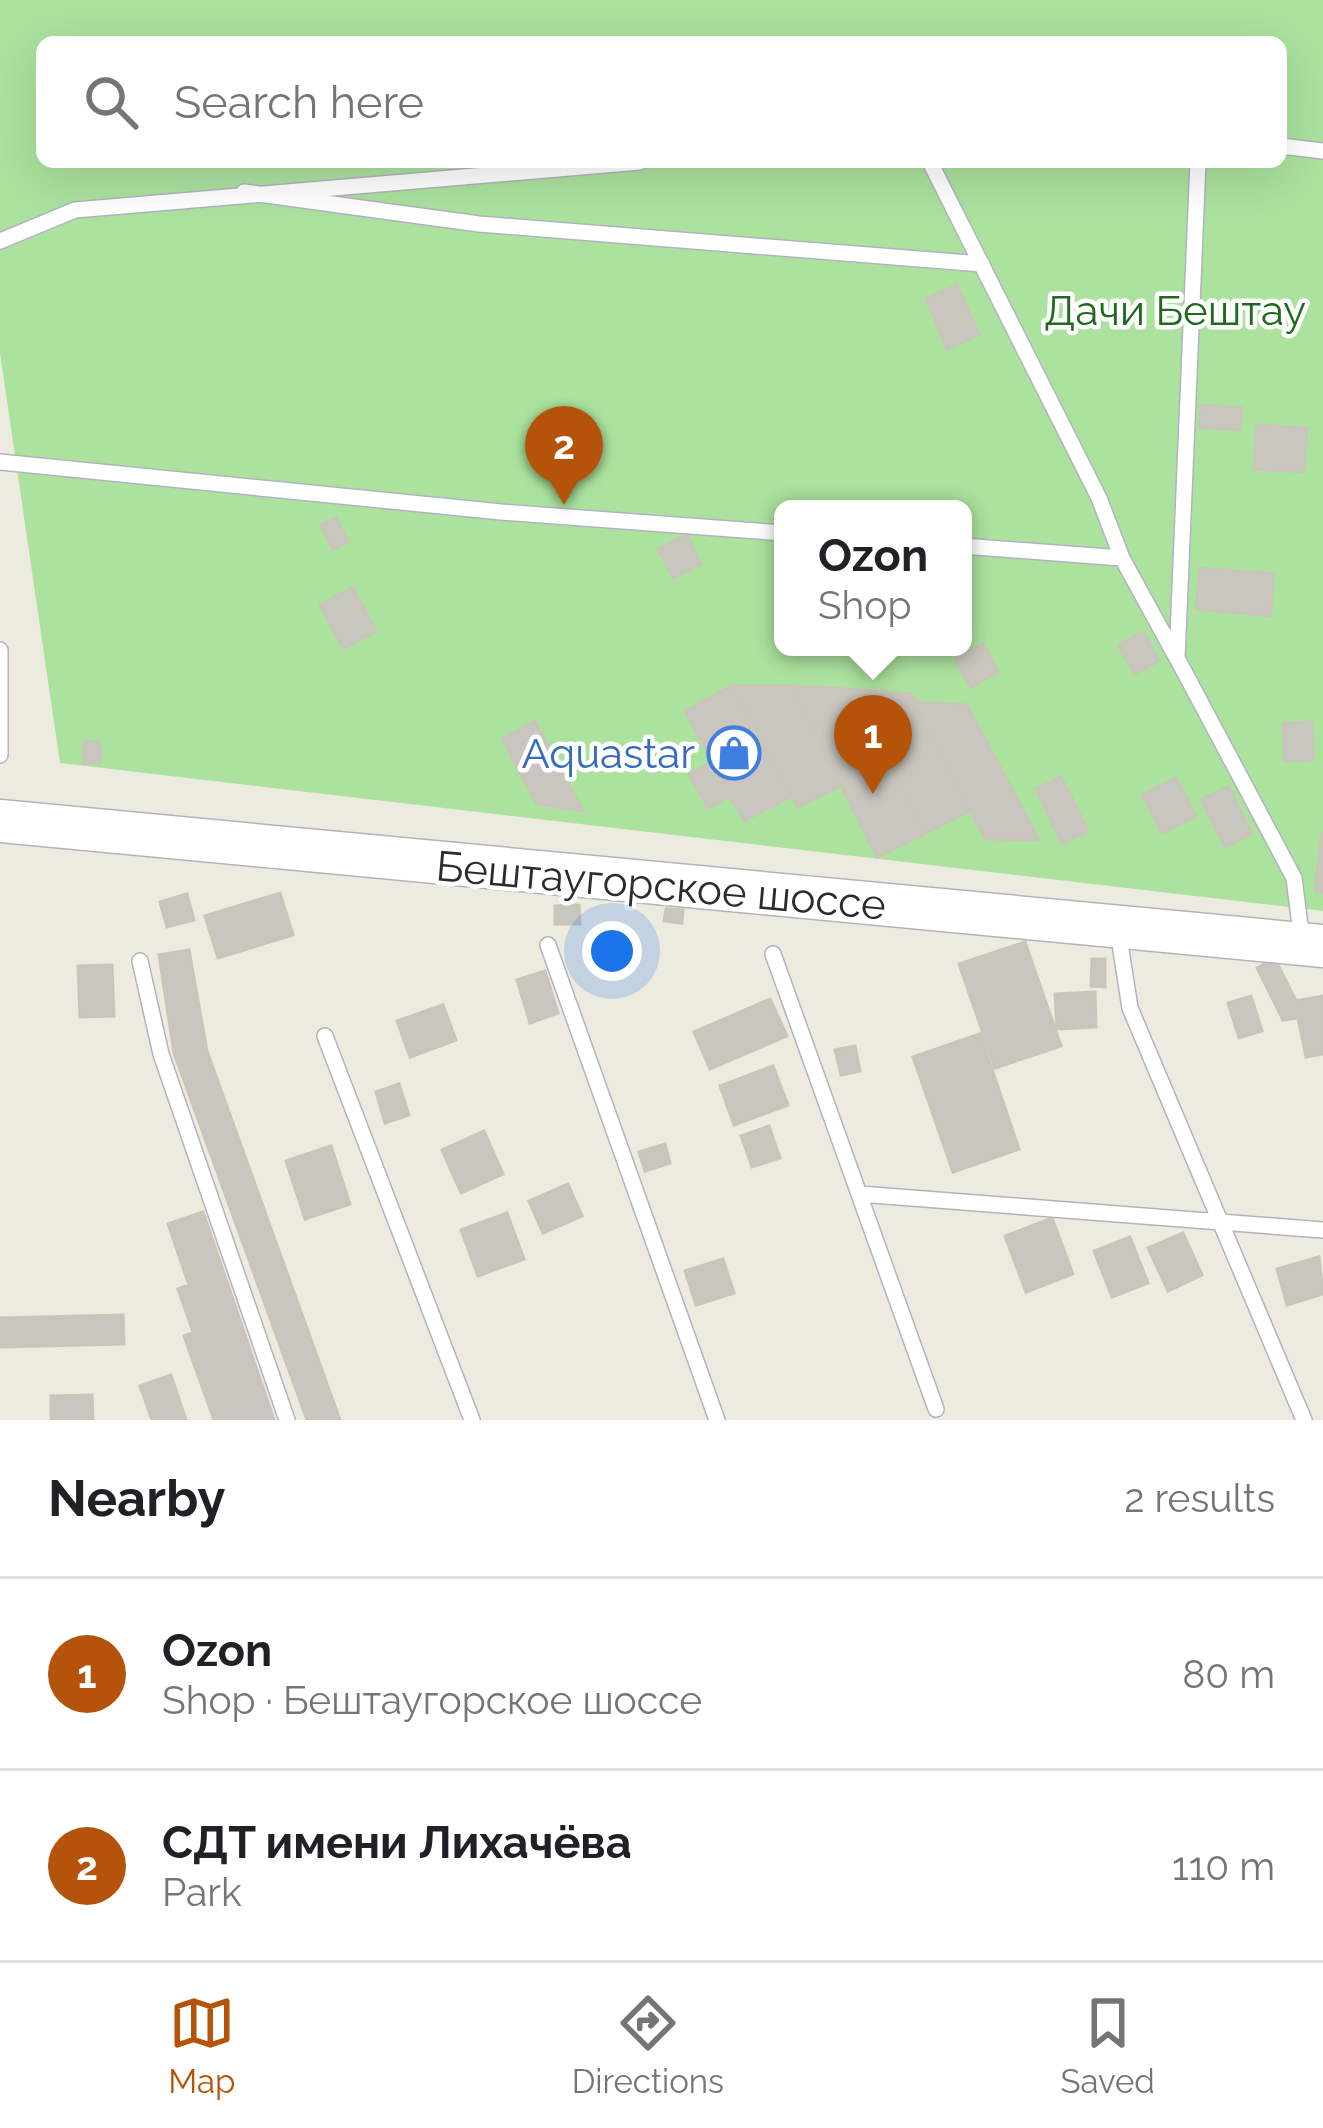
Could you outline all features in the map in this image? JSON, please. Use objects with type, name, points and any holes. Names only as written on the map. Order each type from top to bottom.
[{"type":"main road","name":"Бештаугорское шоссе","points":[[0,821],[1313,945]]},
{"type":"lane","points":[[1287,147],[1323,151]]},
{"type":"lane","points":[[0,241],[75,210],[561,168]]},
{"type":"lane","points":[[933,168],[1099,498],[1122,558],[1294,878],[1313,945]]},
{"type":"lane","points":[[1177,658],[1198,168]]},
{"type":"lane","points":[[244,192],[479,224],[982,264]]},
{"type":"lane","points":[[0,462],[501,512],[774,532]]},
{"type":"lane","points":[[972,547],[1122,558]]},
{"type":"lane","points":[[0,650],[0,755]]},
{"type":"lane","points":[[1118,928],[1130,1008],[1304,1420]]},
{"type":"lane","points":[[548,945],[717,1420]]},
{"type":"lane","points":[[773,954],[936,1409]]},
{"type":"lane","points":[[140,962],[161,1054],[287,1420]]},
{"type":"lane","points":[[326,1036],[472,1420]]},
{"type":"lane","points":[[860,1194],[1222,1218],[1323,1230]]},
{"type":"green space","name":"Дачи Бештау","points":[[0,0],[1323,0],[1323,911],[60,763],[0,353]]},
{"type":"building","points":[[957,285],[979,335],[947,349],[926,299]]},
{"type":"building","points":[[1201,405],[1242,408],[1240,430],[1199,427]]},
{"type":"building","points":[[1257,425],[1307,428],[1304,472],[1254,469]]},
{"type":"building","points":[[336,518],[348,542],[333,549],[321,525]]},
{"type":"building","points":[[687,535],[701,564],[673,578],[658,549]]},
{"type":"building","points":[[1200,568],[1274,574],[1270,616],[1196,609]]},
{"type":"building","points":[[353,588],[376,631],[343,648],[320,605]]},
{"type":"building","points":[[1143,632],[1159,661],[1135,674],[1118,645]]},
{"type":"building","points":[[983,644],[998,672],[971,687],[955,660],[972,656],[972,650]]},
{"type":"building","points":[[732,686],[792,796],[744,821],[730,796],[708,808],[689,774],[712,762],[685,711]]},
{"type":"building","points":[[732,686],[791,686],[841,785],[798,807]]},
{"type":"building","points":[[791,686],[851,689],[924,834],[877,857]]},
{"type":"building","points":[[851,689],[911,694],[971,810],[924,834]]},
{"type":"building","points":[[915,702],[967,705],[1039,840],[985,839]]},
{"type":"building","points":[[535,721],[583,811],[537,804],[502,739]]},
{"type":"building","points":[[1312,722],[1313,760],[1284,761],[1283,723]]},
{"type":"building","points":[[84,742],[100,742],[100,763],[84,763]]},
{"type":"building","points":[[1061,777],[1088,831],[1062,844],[1036,789]]},
{"type":"building","points":[[1176,778],[1196,816],[1162,833],[1142,795]]},
{"type":"building","points":[[1228,787],[1252,833],[1225,847],[1201,800]]},
{"type":"building","points":[[1323,833],[1323,892],[1315,891]]},
{"type":"building","points":[[280,893],[293,935],[218,958],[205,916]]},
{"type":"building","points":[[187,894],[194,920],[167,927],[160,902]]},
{"type":"building","points":[[579,905],[580,924],[555,924],[555,906]]},
{"type":"building","points":[[666,909],[683,910],[682,923],[664,921]]},
{"type":"building","points":[[1025,942],[1061,1046],[995,1068],[959,964]]},
{"type":"building","points":[[189,950],[207,1051],[340,1420],[307,1420],[174,1053],[159,955]]},
{"type":"building","points":[[1092,959],[1105,959],[1105,987],[1091,986]]},
{"type":"building","points":[[1275,959],[1296,1001],[1323,996],[1323,1054],[1306,1057],[1298,1018],[1283,1020],[1257,968]]},
{"type":"building","points":[[112,965],[114,1016],[80,1017],[78,966]]},
{"type":"building","points":[[545,971],[558,1013],[530,1023],[517,980]]},
{"type":"building","points":[[1095,992],[1096,1027],[1057,1029],[1055,994]]},
{"type":"building","points":[[1251,996],[1262,1031],[1239,1038],[1228,1003]]},
{"type":"building","points":[[770,999],[787,1036],[710,1069],[694,1032]]},
{"type":"building","points":[[443,1005],[456,1040],[410,1057],[397,1021]]},
{"type":"building","points":[[980,1034],[1019,1149],[953,1172],[913,1057]]},
{"type":"building","points":[[855,1046],[860,1071],[841,1075],[835,1050]]},
{"type":"building","points":[[773,1066],[788,1105],[734,1125],[720,1086]]},
{"type":"building","points":[[399,1084],[409,1115],[385,1123],[376,1092]]},
{"type":"building","points":[[769,1126],[780,1158],[752,1167],[741,1136]]},
{"type":"building","points":[[484,1131],[503,1174],[461,1193],[442,1150]]},
{"type":"building","points":[[665,1144],[670,1163],[645,1171],[639,1152]]},
{"type":"building","points":[[331,1146],[350,1204],[305,1219],[286,1161]]},
{"type":"building","points":[[568,1184],[582,1216],[543,1233],[529,1201]]},
{"type":"building","points":[[203,1212],[274,1420],[214,1420],[184,1336],[193,1332],[178,1289],[189,1285],[168,1224]]},
{"type":"building","points":[[507,1213],[524,1259],[478,1276],[461,1230]]},
{"type":"building","points":[[1052,1218],[1073,1274],[1026,1292],[1005,1236]]},
{"type":"building","points":[[1183,1233],[1202,1275],[1168,1291],[1148,1248]]},
{"type":"building","points":[[1130,1237],[1148,1283],[1112,1297],[1094,1251]]},
{"type":"building","points":[[1319,1257],[1323,1294],[1287,1305],[1277,1269]]},
{"type":"building","points":[[723,1259],[734,1293],[696,1305],[685,1271]]},
{"type":"building","points":[[123,1315],[124,1344],[0,1347],[0,1318]]},
{"type":"building","points":[[171,1375],[186,1420],[152,1420],[140,1386]]},
{"type":"building","points":[[92,1395],[93,1420],[51,1420],[51,1396]]},
{"type":"place","name":"СДТ имени Лихачёва","points":[[564,505]]},
{"type":"place","name":"Aquastar","points":[[734,753]]},
{"type":"place","name":"Ozon","points":[[873,794]]}]
